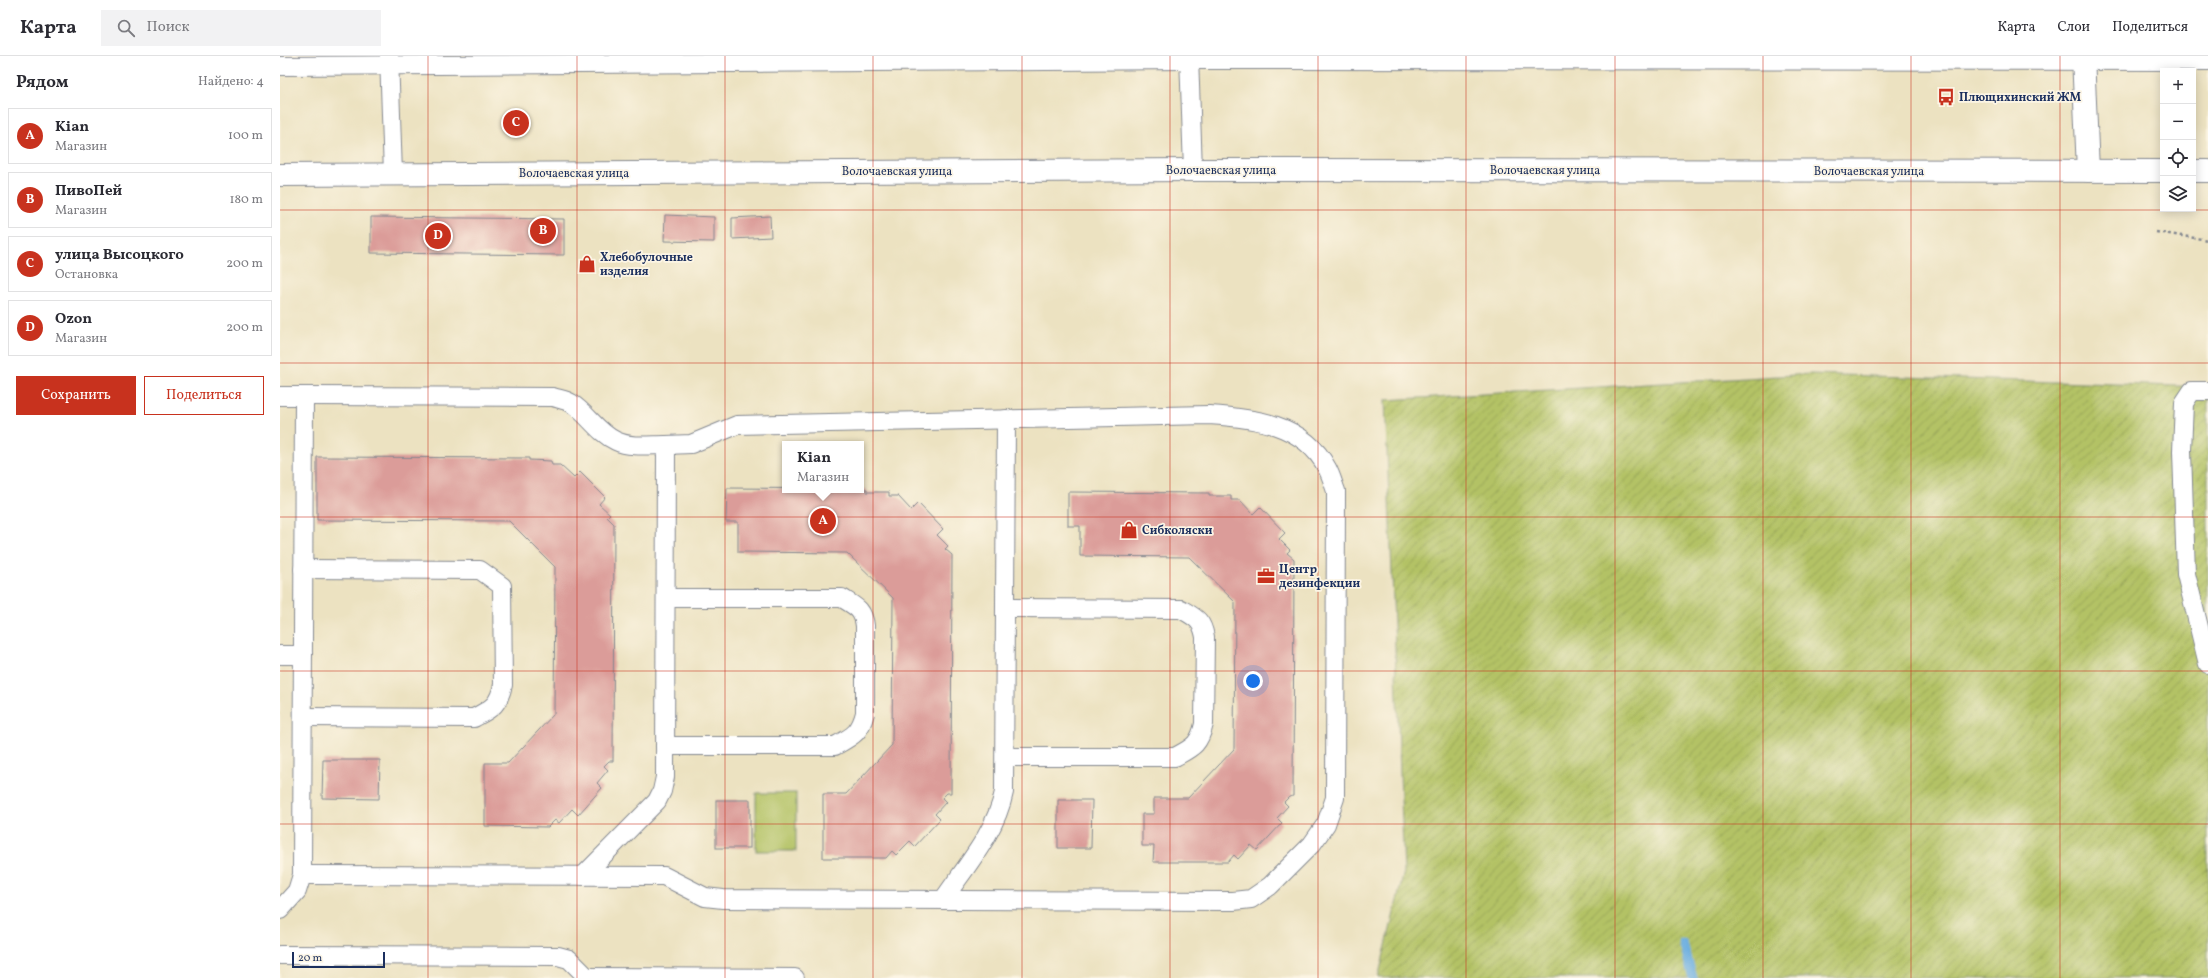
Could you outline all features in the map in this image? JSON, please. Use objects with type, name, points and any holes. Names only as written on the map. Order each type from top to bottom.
[{"type":"street","points":[[2083,58],[2088,171]]},
{"type":"street","name":"Волочаевская улица","points":[[280,175],[1193,170],[2160,171]]},
{"type":"street","points":[[2196,171],[2208,171]]},
{"type":"lane","points":[[1189,58],[1193,170]]},
{"type":"lane","points":[[280,66],[388,61],[1189,58],[2083,58],[2208,61]]},
{"type":"lane","points":[[388,61],[393,174]]},
{"type":"lane","points":[[2208,391],[2192,391],[2184,402],[2182,451],[2186,574],[2208,664]]},
{"type":"lane","points":[[280,396],[553,397],[569,402],[583,412],[606,435],[629,445],[691,444],[737,425],[1209,414],[1251,418],[1286,428],[1313,449],[1327,467],[1336,491],[1335,798],[1326,824],[1312,844],[1270,886],[1251,899],[1233,901],[723,899],[705,896],[664,876],[302,875]]},
{"type":"lane","points":[[280,910],[297,891],[302,875],[304,396]]},
{"type":"lane","points":[[944,900],[993,826],[1000,812],[1004,792],[1006,419]]},
{"type":"lane","points":[[583,876],[657,801],[662,791],[665,777],[666,445]]},
{"type":"lane","points":[[303,569],[480,570],[502,586],[503,685],[500,698],[493,707],[474,718],[303,717]]},
{"type":"lane","points":[[665,746],[836,746],[855,735],[862,726],[865,713],[863,614],[842,598],[666,598]]},
{"type":"lane","points":[[1005,608],[1181,609],[1195,617],[1203,625],[1205,637],[1204,724],[1201,737],[1194,746],[1175,757],[1005,757]]},
{"type":"lane","points":[[280,655],[302,655]]},
{"type":"lane","points":[[280,955],[558,956],[569,959],[588,977],[795,978]]},
{"type":"path","points":[[2156,232],[2208,240]]},
{"type":"green space","points":[[1811,374],[2208,387],[2208,978],[1378,978],[1404,872],[1385,400]]},
{"type":"green space","points":[[756,793],[796,793],[796,851],[756,851]]},
{"type":"building","points":[[665,215],[714,217],[714,242],[664,241]]},
{"type":"building","points":[[770,216],[771,237],[732,239],[732,218]]},
{"type":"building","points":[[371,217],[564,219],[564,255],[371,253]]},
{"type":"building","points":[[317,457],[529,458],[529,460],[551,461],[552,465],[560,465],[574,478],[580,472],[605,497],[599,504],[610,514],[607,517],[614,524],[613,761],[609,761],[604,766],[608,770],[597,783],[602,788],[578,815],[572,809],[559,823],[555,820],[548,827],[485,826],[485,763],[508,763],[554,714],[555,567],[509,521],[317,520]]},
{"type":"building","points":[[727,488],[782,488],[782,493],[864,493],[864,489],[867,489],[867,492],[889,492],[889,496],[898,496],[911,510],[918,503],[943,529],[937,535],[948,546],[945,549],[952,555],[951,793],[947,793],[942,798],[946,802],[935,814],[940,819],[915,846],[910,841],[896,855],[892,851],[886,858],[823,858],[823,794],[846,794],[892,745],[893,598],[847,553],[738,552],[738,522],[726,522]]},
{"type":"building","points":[[1068,492],[1209,493],[1209,496],[1231,496],[1231,500],[1240,500],[1253,514],[1260,507],[1285,533],[1279,539],[1290,550],[1287,553],[1294,559],[1293,796],[1289,797],[1284,802],[1288,806],[1277,818],[1282,823],[1257,850],[1251,845],[1238,859],[1234,855],[1228,862],[1153,862],[1154,846],[1142,846],[1142,814],[1154,814],[1154,798],[1188,798],[1234,749],[1235,602],[1189,557],[1080,556],[1080,526],[1068,526]]},
{"type":"building","points":[[323,760],[380,760],[379,799],[322,798]]},
{"type":"building","points":[[716,800],[750,800],[750,848],[716,848]]},
{"type":"building","points":[[1058,800],[1092,800],[1091,848],[1058,848]]},
{"type":"waterway","points":[[1683,943],[1693,978]]},
{"type":"place","name":"Плющихинский ЖМ","points":[[1946,97]]},
{"type":"place","name":"улица Высоцкого","points":[[516,123]]},
{"type":"place","name":"ПивоПей","points":[[543,231]]},
{"type":"place","name":"Ozon","points":[[438,236]]},
{"type":"place","name":"Хлебобулочные изделия","points":[[587,264]]},
{"type":"place","name":"Kian","points":[[823,521]]},
{"type":"place","name":"Сибколяски","points":[[1129,530]]},
{"type":"place","name":"Центр дезинфекции","points":[[1266,576]]}]
